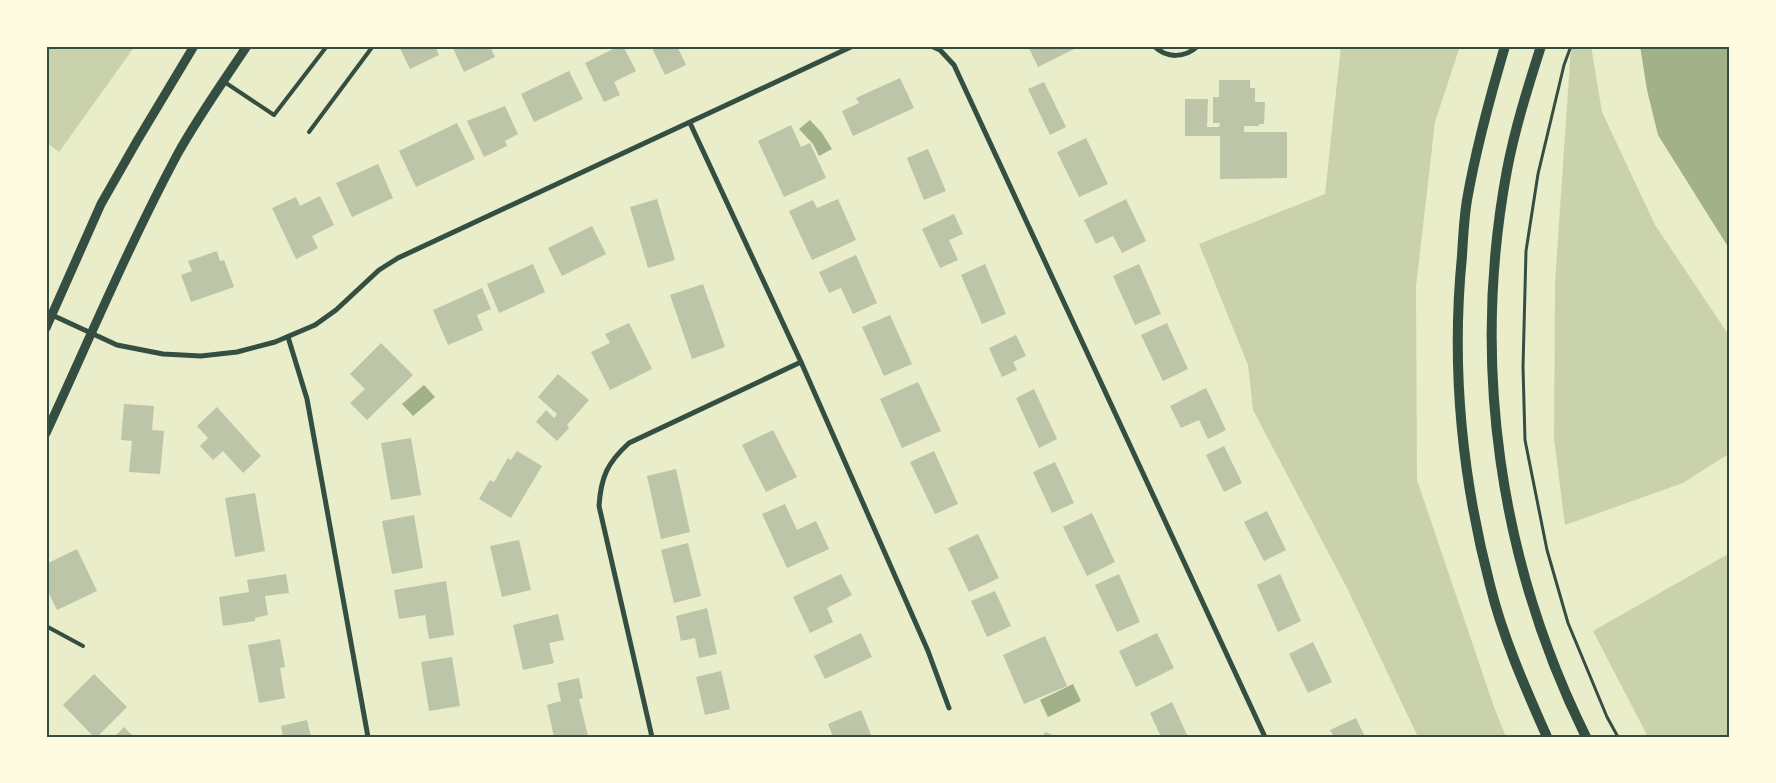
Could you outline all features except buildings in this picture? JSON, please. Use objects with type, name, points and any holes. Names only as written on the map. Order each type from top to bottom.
[{"type":"main road","points":[[1505,46],[1481,130],[1467,202],[1459,283],[1457,337],[1460,413],[1470,497],[1490,586],[1516,666],[1547,737]]},
{"type":"main road","points":[[1541,46],[1509,161],[1497,238],[1492,323],[1492,383],[1499,457],[1511,527],[1530,599],[1558,678],[1586,737]]},
{"type":"street","points":[[46,328],[101,204],[141,133],[194,46]]},
{"type":"street","points":[[46,433],[129,250],[178,154],[247,46]]},
{"type":"street","points":[[52,315],[117,345],[163,354],[201,356],[237,352],[288,338],[314,325],[336,310],[379,270],[398,258],[853,46]]},
{"type":"street","points":[[931,46],[940,50],[954,65],[1265,737]]},
{"type":"street","points":[[1154,46],[1158,51],[1178,57],[1190,53],[1198,46]]},
{"type":"street","points":[[690,123],[801,362],[928,651],[949,708]]},
{"type":"street","points":[[288,338],[307,399],[368,737]]},
{"type":"street","points":[[652,737],[599,506],[600,488],[606,471],[614,457],[629,443],[801,362]]},
{"type":"lane","points":[[223,81],[274,114],[327,46]]},
{"type":"lane","points":[[309,132],[373,46]]},
{"type":"lane","points":[[46,626],[83,646]]},
{"type":"path","points":[[1571,46],[1564,65],[1538,174],[1526,251],[1523,367],[1525,440],[1547,550],[1568,623],[1603,709],[1618,737]]},
{"type":"shaded area","points":[[46,46],[135,46],[59,152],[46,142]]},
{"type":"shaded area","points":[[1341,46],[1460,46],[1435,122],[1416,287],[1417,480],[1494,707],[1506,737],[1418,737],[1347,588],[1253,410],[1248,365],[1199,244],[1325,194]]},
{"type":"shaded area","points":[[1571,46],[1591,46],[1602,112],[1655,225],[1730,337],[1730,453],[1683,483],[1565,525],[1554,439],[1555,283]]},
{"type":"shaded area","points":[[1640,46],[1730,46],[1730,250],[1658,135],[1647,90]]},
{"type":"shaded area","points":[[810,120],[822,133],[832,149],[819,156],[813,144],[799,129]]},
{"type":"shaded area","points":[[424,385],[435,397],[413,416],[402,404]]},
{"type":"shaded area","points":[[1730,553],[1730,737],[1648,737],[1593,631]]},
{"type":"shaded area","points":[[1073,684],[1081,701],[1048,717],[1040,700]]}]
